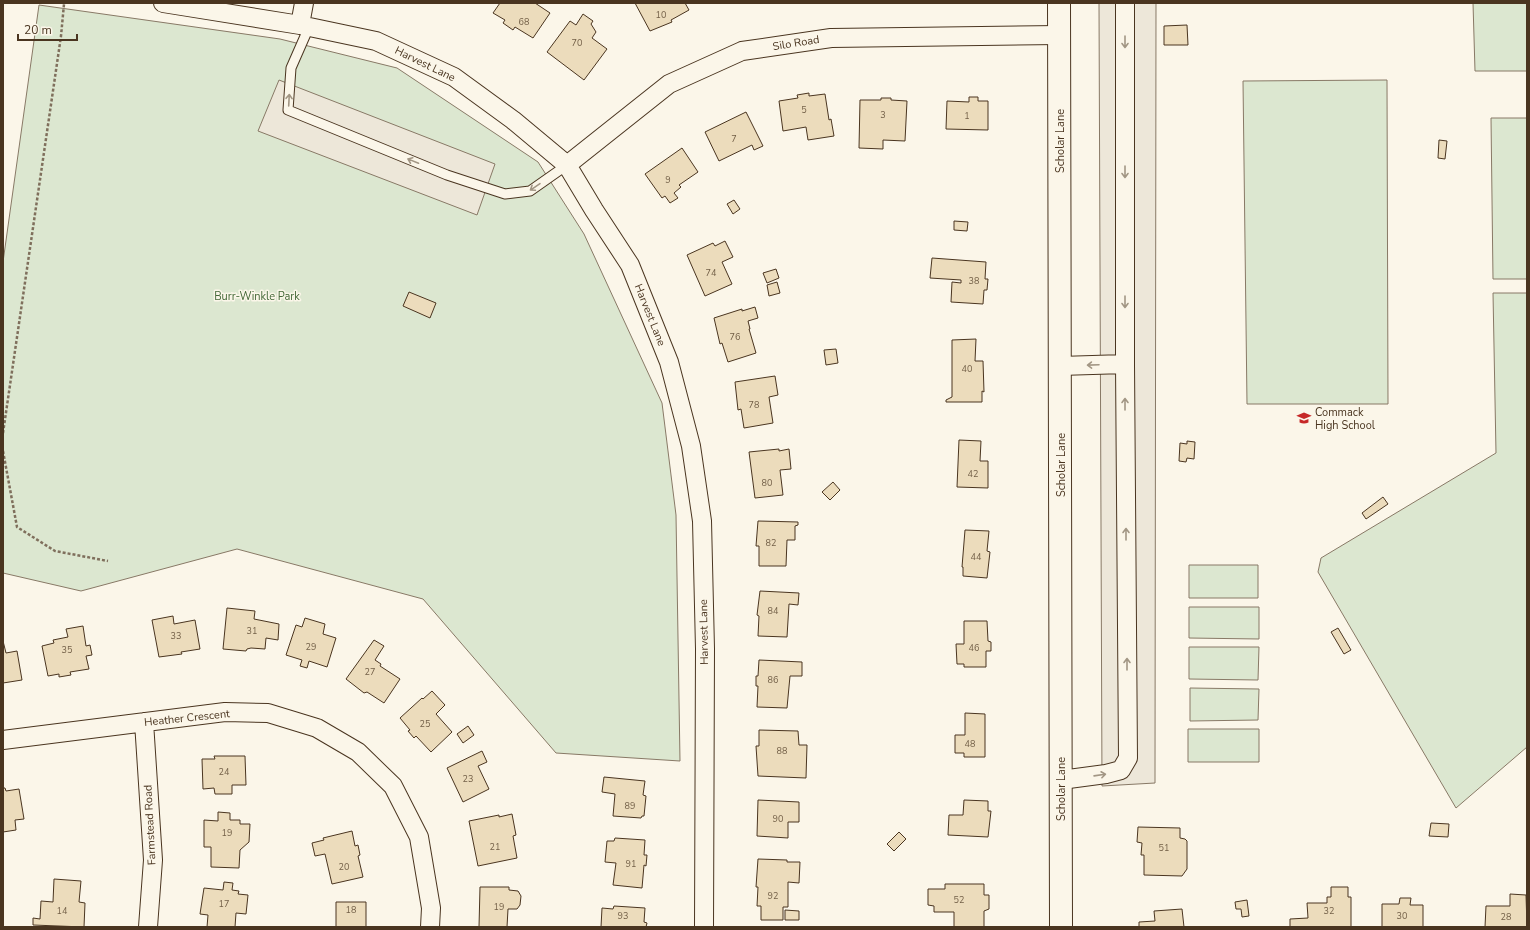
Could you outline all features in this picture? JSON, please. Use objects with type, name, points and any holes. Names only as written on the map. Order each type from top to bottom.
[{"type":"street","name":"Harvest Lane","points":[[162,3],[305,26],[376,40],[454,78],[513,120],[567,164],[594,210],[630,265],[669,362],[691,446],[702,521],[705,648],[704,927]]},
{"type":"street","points":[[304,3],[305,26]]},
{"type":"street","name":"Scholar Lane","points":[[1060,3],[1062,927]]},
{"type":"street","points":[[1061,780],[1106,774],[1121,770],[1128,758],[1125,364],[1125,3]]},
{"type":"street","name":"Silo Road","points":[[567,164],[669,84],[742,51],[831,38],[1059,35]]},
{"type":"street","points":[[1060,366],[1125,364]]},
{"type":"street","name":"Heather Crescent","points":[[3,740],[225,712],[268,713],[317,728],[358,752],[393,786],[419,837],[431,908],[430,927]]},
{"type":"street","name":"Farmstead Road","points":[[144,722],[153,860],[148,927]]},
{"type":"lane","points":[[305,26],[291,68],[288,110],[447,175],[505,194],[530,190],[567,164]]},
{"type":"path","points":[[3,433],[60,44],[64,4]]},
{"type":"path","points":[[3,451],[17,527],[55,551],[108,561]]},
{"type":"green space","points":[[1473,3],[1527,3],[1527,71],[1475,71]]},
{"type":"green space","name":"Burr-Winkle Park","points":[[39,5],[280,39],[397,68],[538,162],[584,234],[662,403],[676,515],[680,761],[556,753],[423,599],[237,549],[81,591],[3,573],[3,262]]},
{"type":"green space","points":[[1387,80],[1388,404],[1247,404],[1243,81]]},
{"type":"green space","points":[[1491,118],[1527,118],[1527,279],[1493,279]]},
{"type":"green space","points":[[1493,293],[1527,293],[1527,747],[1456,808],[1318,572],[1321,558],[1496,453]]},
{"type":"green space","points":[[1189,565],[1258,565],[1258,598],[1189,598]]},
{"type":"green space","points":[[1189,607],[1259,607],[1259,639],[1189,638]]},
{"type":"green space","points":[[1189,647],[1259,647],[1258,680],[1189,679]]},
{"type":"green space","points":[[1190,688],[1259,689],[1258,720],[1190,721]]},
{"type":"green space","points":[[1188,729],[1259,729],[1259,762],[1188,762]]},
{"type":"shaded area","points":[[1099,3],[1156,3],[1155,783],[1102,786]]},
{"type":"shaded area","points":[[279,80],[495,164],[477,215],[258,131]]},
{"type":"building","points":[[500,3],[535,3],[550,13],[533,38],[515,27],[513,30],[503,23],[505,20],[493,13]]},
{"type":"building","points":[[635,3],[685,3],[689,10],[671,20],[672,22],[650,31]]},
{"type":"building","points":[[583,14],[593,21],[591,24],[596,32],[592,38],[607,49],[584,80],[547,52],[570,21],[576,25]]},
{"type":"building","points":[[1187,25],[1188,45],[1164,45],[1164,26]]},
{"type":"building","points":[[809,93],[809,96],[825,94],[829,120],[831,119],[834,136],[808,140],[806,127],[783,131],[779,101],[798,98],[797,95]]},
{"type":"building","points":[[969,97],[978,97],[978,101],[988,101],[988,130],[946,129],[947,101],[969,102]]},
{"type":"building","points":[[881,98],[907,101],[905,141],[883,140],[883,149],[859,148],[860,100],[881,100]]},
{"type":"building","points":[[746,112],[763,146],[754,150],[752,145],[719,161],[705,132]]},
{"type":"building","points":[[1439,140],[1447,141],[1445,159],[1438,158]]},
{"type":"building","points":[[682,148],[698,172],[679,185],[681,187],[674,193],[678,198],[670,203],[665,196],[662,198],[645,174]]},
{"type":"building","points":[[734,200],[740,209],[733,214],[727,204]]},
{"type":"building","points":[[954,221],[968,222],[967,231],[954,230]]},
{"type":"building","points":[[725,241],[733,257],[722,262],[732,284],[705,296],[687,255],[713,243],[715,246]]},
{"type":"building","points":[[932,258],[986,262],[985,279],[988,279],[987,290],[984,290],[983,304],[951,302],[952,282],[961,283],[961,280],[930,278]]},
{"type":"building","points":[[776,269],[779,278],[767,283],[763,273]]},
{"type":"building","points":[[777,282],[780,293],[769,296],[767,285]]},
{"type":"building","points":[[409,292],[436,303],[430,318],[403,306]]},
{"type":"building","points":[[755,307],[758,318],[748,321],[756,353],[728,362],[722,343],[720,344],[714,318],[742,309],[742,311]]},
{"type":"building","points":[[976,339],[975,361],[983,361],[984,392],[982,391],[982,402],[946,402],[946,400],[952,397],[952,340]]},
{"type":"building","points":[[836,349],[838,363],[826,365],[824,350]]},
{"type":"building","points":[[775,376],[778,395],[769,397],[773,423],[744,428],[741,409],[738,410],[735,382]]},
{"type":"building","points":[[959,440],[981,441],[980,461],[988,461],[988,488],[957,487]]},
{"type":"building","points":[[1187,441],[1195,442],[1194,459],[1187,458],[1186,462],[1179,461],[1180,443],[1187,444]]},
{"type":"building","points":[[779,449],[779,451],[789,449],[791,469],[780,470],[783,495],[755,498],[749,452]]},
{"type":"building","points":[[833,482],[840,490],[830,500],[822,492]]},
{"type":"building","points":[[1383,497],[1388,504],[1366,519],[1362,513]]},
{"type":"building","points":[[758,521],[798,522],[798,525],[795,526],[795,540],[787,540],[786,566],[759,566],[759,546],[756,546]]},
{"type":"building","points":[[965,530],[989,531],[987,551],[990,552],[987,578],[963,576],[962,567]]},
{"type":"building","points":[[760,591],[799,593],[798,605],[789,604],[787,637],[758,636],[759,616],[757,615]]},
{"type":"building","points":[[227,608],[255,611],[254,619],[279,624],[278,640],[266,638],[265,649],[251,648],[247,649],[246,651],[223,649]]},
{"type":"building","points":[[173,616],[174,624],[195,620],[200,649],[181,652],[182,654],[159,657],[152,620]]},
{"type":"building","points":[[305,618],[325,624],[323,634],[336,638],[327,667],[309,661],[307,668],[300,666],[302,660],[286,655],[296,625],[302,627]]},
{"type":"building","points":[[964,621],[987,621],[988,641],[991,642],[991,651],[986,651],[986,667],[964,667],[964,664],[957,664],[956,644],[964,644]]},
{"type":"building","points":[[83,626],[86,646],[90,645],[92,655],[86,656],[89,669],[70,672],[71,675],[59,677],[59,674],[48,676],[42,646],[54,643],[53,640],[68,637],[66,629]]},
{"type":"building","points":[[1338,628],[1351,650],[1344,654],[1331,632]]},
{"type":"building","points":[[374,640],[384,646],[375,660],[381,664],[380,666],[400,679],[384,703],[367,692],[364,693],[346,679]]},
{"type":"building","points":[[3,641],[6,653],[17,651],[22,680],[3,683]]},
{"type":"building","points":[[759,660],[802,662],[802,676],[790,676],[787,708],[757,707],[758,686],[756,686],[756,676],[758,676]]},
{"type":"building","points":[[432,691],[445,705],[436,714],[452,732],[431,752],[416,736],[414,738],[408,731],[410,730],[400,718]]},
{"type":"building","points":[[965,713],[985,714],[985,757],[964,757],[964,753],[955,753],[955,735],[965,735]]},
{"type":"building","points":[[468,726],[474,735],[463,743],[457,734]]},
{"type":"building","points":[[759,730],[798,731],[799,745],[807,745],[806,778],[758,776],[756,746],[759,746]]},
{"type":"building","points":[[482,751],[487,762],[478,766],[489,789],[463,802],[447,768]]},
{"type":"building","points":[[214,756],[245,756],[246,785],[232,785],[232,794],[215,794],[214,788],[203,789],[202,759],[215,759]]},
{"type":"building","points":[[604,777],[645,781],[643,795],[646,796],[644,816],[641,818],[613,816],[615,794],[602,792]]},
{"type":"building","points":[[3,788],[5,788],[6,791],[19,789],[24,819],[15,820],[16,830],[3,832]]},
{"type":"building","points":[[758,800],[799,802],[799,822],[788,822],[788,838],[757,836]]},
{"type":"building","points":[[964,800],[988,801],[988,811],[991,811],[988,837],[948,835],[949,815],[963,815]]},
{"type":"building","points":[[218,812],[230,813],[230,820],[240,820],[240,824],[250,824],[249,842],[240,850],[239,868],[211,867],[211,847],[204,847],[204,820],[218,821]]},
{"type":"building","points":[[512,814],[516,835],[513,836],[517,858],[478,866],[469,821]]},
{"type":"building","points":[[1431,823],[1449,824],[1448,837],[1429,836]]},
{"type":"building","points":[[1138,827],[1180,828],[1180,838],[1187,841],[1187,869],[1182,876],[1144,875],[1144,855],[1141,855],[1142,843],[1137,842]]},
{"type":"building","points":[[352,831],[355,846],[358,845],[360,855],[358,856],[363,877],[332,884],[325,854],[315,856],[312,843],[324,840],[323,838]]},
{"type":"building","points":[[899,832],[906,839],[894,851],[887,844]]},
{"type":"building","points":[[615,838],[645,840],[644,855],[647,855],[646,866],[644,865],[642,888],[613,885],[616,863],[605,862],[607,841],[614,841]]},
{"type":"building","points":[[758,859],[800,862],[799,883],[788,882],[788,907],[783,907],[783,920],[761,920],[761,906],[757,906],[758,887],[756,887]]},
{"type":"building","points":[[54,879],[81,881],[79,902],[85,903],[84,927],[33,925],[33,918],[40,919],[41,901],[53,902]]},
{"type":"building","points":[[224,882],[233,883],[232,890],[239,891],[238,894],[248,895],[246,914],[236,913],[235,927],[207,927],[208,915],[200,914],[204,888],[223,890]]},
{"type":"building","points":[[945,884],[984,884],[984,895],[989,895],[989,909],[984,911],[984,927],[954,927],[954,912],[934,912],[934,906],[928,905],[928,889],[945,889]]},
{"type":"building","points":[[480,887],[509,887],[509,890],[518,891],[521,896],[520,905],[517,909],[508,909],[507,927],[479,927]]},
{"type":"building","points":[[1331,887],[1348,887],[1348,897],[1351,897],[1351,927],[1290,927],[1290,919],[1308,918],[1307,903],[1327,903],[1327,897],[1331,897]]},
{"type":"building","points":[[1510,894],[1526,895],[1527,927],[1485,927],[1486,906],[1510,906]]},
{"type":"building","points":[[1400,898],[1411,898],[1410,905],[1423,905],[1423,927],[1382,927],[1382,904],[1399,904]]},
{"type":"building","points":[[1247,900],[1249,916],[1242,917],[1241,909],[1236,909],[1235,902]]},
{"type":"building","points":[[336,902],[366,902],[366,927],[336,927]]},
{"type":"building","points":[[614,906],[645,908],[644,922],[647,923],[646,927],[601,927],[602,908],[613,909]]},
{"type":"building","points":[[1182,909],[1184,927],[1139,927],[1139,922],[1155,921],[1154,911]]},
{"type":"building","points":[[785,910],[799,911],[799,920],[785,920]]},
{"type":"place","name":"Commack High School","points":[[1304,418]]}]
